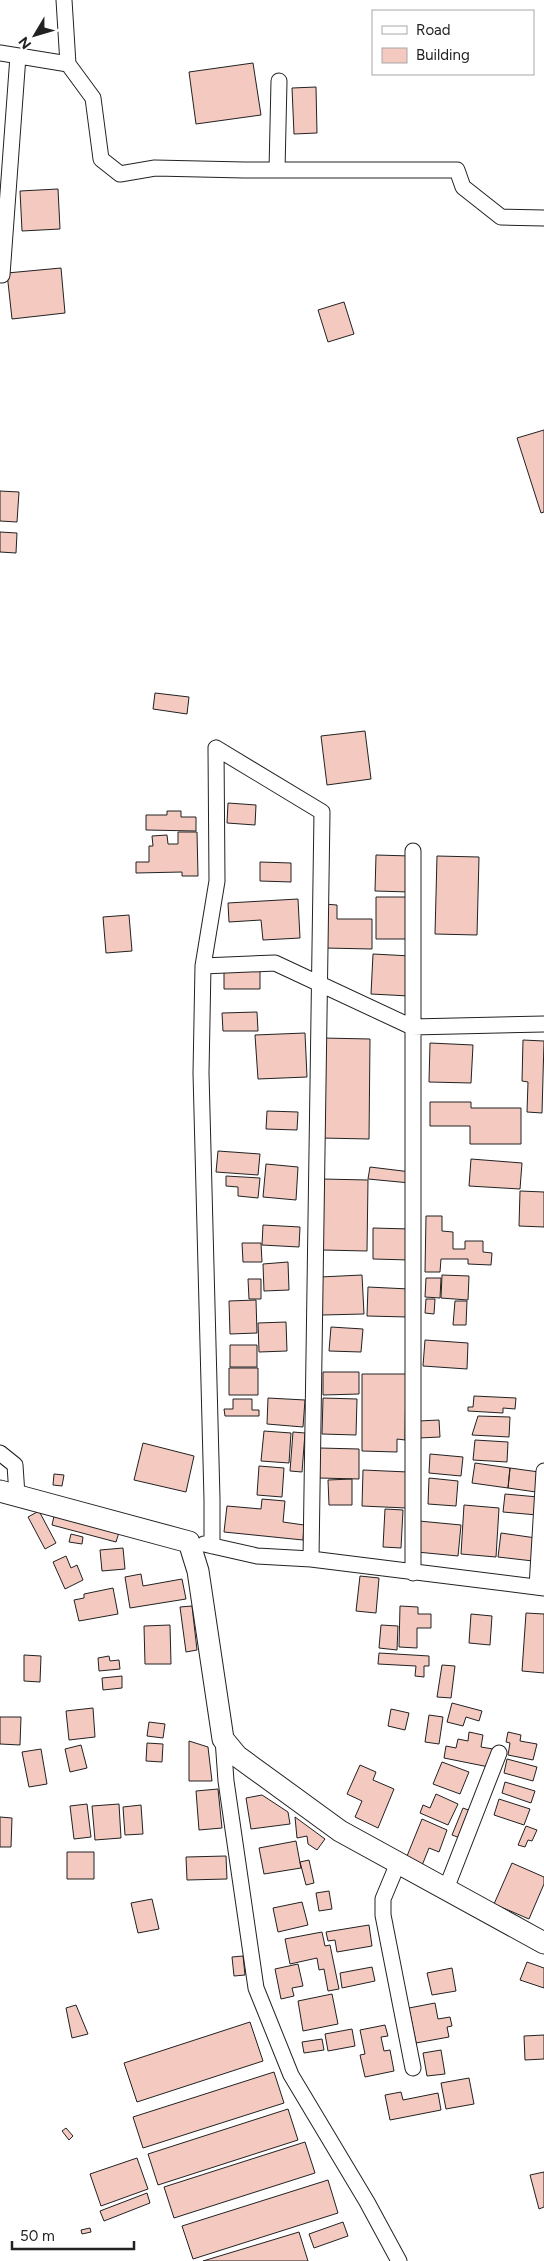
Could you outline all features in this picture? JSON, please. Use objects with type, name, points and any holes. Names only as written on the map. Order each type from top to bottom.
[{"type":"street","points":[[64,0],[68,64],[94,98],[102,159],[120,174],[154,168],[456,170],[463,187],[501,217],[544,218]]},
{"type":"street","points":[[0,53],[68,64]]},
{"type":"street","points":[[2,275],[18,56]]},
{"type":"street","points":[[277,170],[279,81]]},
{"type":"street","points":[[212,1546],[201,1074],[203,966],[217,881],[216,748],[322,812],[311,1559]]},
{"type":"street","points":[[413,851],[413,1573]]},
{"type":"street","points":[[203,966],[275,963],[412,1027],[544,1024]]},
{"type":"street","points":[[0,1453],[15,1465],[8,1493],[189,1542],[257,1556],[311,1559],[413,1573],[541,1587],[544,1471]]},
{"type":"street","points":[[189,1542],[198,1571],[223,1738],[226,1781],[256,1988],[291,2075],[367,2202],[399,2261]]},
{"type":"street","points":[[223,1738],[237,1756],[340,1831],[544,1943]]},
{"type":"street","points":[[446,1889],[499,1753]]},
{"type":"street","points":[[398,1863],[383,1899],[383,1915],[413,2068]]},
{"type":"building","points":[[253,63],[261,115],[196,124],[189,72]]},
{"type":"building","points":[[316,87],[317,133],[294,134],[292,88]]},
{"type":"building","points":[[58,189],[60,229],[22,231],[20,191]]},
{"type":"building","points":[[61,268],[65,313],[12,319],[7,273]]},
{"type":"building","points":[[344,302],[354,334],[328,342],[318,310]]},
{"type":"building","points":[[544,430],[544,512],[541,513],[517,438]]},
{"type":"building","points":[[0,491],[19,492],[17,522],[0,521]]},
{"type":"building","points":[[0,532],[17,533],[16,553],[0,552]]},
{"type":"building","points":[[155,693],[189,697],[187,714],[153,709]]},
{"type":"building","points":[[365,731],[371,779],[327,785],[321,736]]},
{"type":"building","points":[[228,803],[256,805],[255,825],[227,823]]},
{"type":"building","points":[[167,811],[181,811],[181,817],[196,817],[196,831],[146,830],[146,815],[167,815]]},
{"type":"building","points":[[178,832],[197,832],[198,876],[182,876],[182,872],[136,873],[136,862],[149,862],[149,846],[153,846],[152,836],[167,835],[168,844],[178,844]]},
{"type":"building","points":[[376,855],[411,856],[410,892],[375,891]]},
{"type":"building","points":[[437,856],[479,857],[477,935],[435,934]]},
{"type":"building","points":[[260,862],[291,863],[291,882],[260,881]]},
{"type":"building","points":[[376,897],[409,897],[409,939],[376,939]]},
{"type":"building","points":[[298,899],[300,938],[263,940],[261,920],[229,922],[228,903]]},
{"type":"building","points":[[324,904],[337,905],[337,919],[372,919],[372,949],[324,948]]},
{"type":"building","points":[[129,915],[132,951],[106,953],[103,917]]},
{"type":"building","points":[[373,954],[411,956],[409,996],[371,994]]},
{"type":"building","points":[[224,971],[260,971],[260,989],[224,989]]},
{"type":"building","points":[[257,1012],[258,1031],[223,1031],[222,1013]]},
{"type":"building","points":[[305,1033],[307,1077],[258,1079],[255,1035]]},
{"type":"building","points":[[322,1038],[370,1039],[369,1139],[321,1138]]},
{"type":"building","points":[[523,1040],[544,1041],[542,1113],[527,1112],[528,1082],[522,1081]]},
{"type":"building","points":[[430,1043],[473,1045],[471,1083],[429,1082]]},
{"type":"building","points":[[430,1102],[471,1102],[471,1108],[521,1108],[521,1144],[470,1144],[470,1126],[430,1126]]},
{"type":"building","points":[[267,1111],[298,1112],[297,1130],[266,1129]]},
{"type":"building","points":[[218,1151],[260,1154],[258,1175],[216,1172]]},
{"type":"building","points":[[471,1159],[522,1163],[520,1189],[469,1186]]},
{"type":"building","points":[[266,1164],[298,1167],[296,1200],[263,1197]]},
{"type":"building","points":[[370,1167],[411,1172],[410,1183],[368,1179]]},
{"type":"building","points":[[226,1176],[260,1178],[258,1198],[238,1196],[238,1187],[226,1186]]},
{"type":"building","points":[[322,1179],[368,1180],[367,1251],[322,1250]]},
{"type":"building","points":[[520,1191],[544,1192],[544,1227],[519,1226]]},
{"type":"building","points":[[426,1216],[442,1216],[442,1231],[453,1232],[453,1249],[465,1249],[465,1241],[483,1241],[483,1252],[492,1253],[491,1265],[468,1264],[468,1259],[441,1259],[440,1272],[425,1272]]},
{"type":"building","points":[[263,1225],[300,1227],[299,1247],[262,1245]]},
{"type":"building","points":[[373,1228],[410,1229],[410,1260],[373,1259]]},
{"type":"building","points":[[242,1243],[261,1243],[262,1262],[243,1262]]},
{"type":"building","points":[[288,1262],[289,1290],[264,1291],[263,1264]]},
{"type":"building","points":[[362,1275],[364,1314],[322,1315],[320,1277]]},
{"type":"building","points":[[442,1275],[469,1276],[468,1300],[441,1298]]},
{"type":"building","points":[[426,1278],[441,1278],[440,1298],[425,1297]]},
{"type":"building","points":[[248,1279],[261,1279],[261,1299],[249,1299]]},
{"type":"building","points":[[368,1287],[409,1289],[408,1317],[367,1316]]},
{"type":"building","points":[[426,1299],[435,1299],[434,1314],[425,1313]]},
{"type":"building","points":[[256,1300],[257,1333],[230,1334],[229,1301]]},
{"type":"building","points":[[455,1301],[467,1301],[466,1325],[453,1325]]},
{"type":"building","points":[[286,1322],[287,1351],[259,1352],[258,1323]]},
{"type":"building","points":[[331,1327],[363,1329],[361,1352],[329,1351]]},
{"type":"building","points":[[425,1340],[468,1343],[467,1369],[423,1366]]},
{"type":"building","points":[[230,1345],[257,1345],[257,1367],[230,1367]]},
{"type":"building","points":[[229,1368],[258,1368],[258,1395],[229,1395]]},
{"type":"building","points":[[323,1372],[359,1372],[359,1394],[323,1395]]},
{"type":"building","points":[[362,1374],[406,1374],[405,1440],[397,1439],[397,1452],[362,1451]]},
{"type":"building","points":[[474,1396],[516,1398],[515,1409],[503,1408],[503,1413],[468,1411],[468,1407],[473,1407]]},
{"type":"building","points":[[268,1398],[305,1400],[303,1427],[267,1424]]},
{"type":"building","points":[[323,1398],[357,1399],[356,1435],[322,1434]]},
{"type":"building","points":[[233,1399],[252,1399],[252,1410],[259,1410],[259,1416],[225,1416],[224,1409],[233,1409]]},
{"type":"building","points":[[478,1416],[510,1417],[509,1437],[472,1435]]},
{"type":"building","points":[[439,1420],[440,1437],[419,1438],[419,1421]]},
{"type":"building","points":[[264,1431],[291,1433],[289,1463],[261,1461]]},
{"type":"building","points":[[293,1432],[305,1433],[302,1472],[290,1471]]},
{"type":"building","points":[[475,1440],[508,1442],[507,1462],[473,1460]]},
{"type":"building","points":[[143,1443],[194,1456],[186,1492],[134,1480]]},
{"type":"building","points":[[320,1448],[359,1449],[359,1479],[319,1478]]},
{"type":"building","points":[[430,1454],[463,1457],[461,1476],[429,1473]]},
{"type":"building","points":[[475,1463],[510,1468],[508,1488],[472,1483]]},
{"type":"building","points":[[259,1466],[284,1468],[282,1497],[257,1495]]},
{"type":"building","points":[[510,1468],[539,1472],[536,1492],[508,1488]]},
{"type":"building","points":[[363,1470],[408,1472],[406,1508],[362,1506]]},
{"type":"building","points":[[54,1474],[64,1475],[62,1486],[53,1485]]},
{"type":"building","points":[[429,1478],[458,1481],[456,1506],[428,1504]]},
{"type":"building","points":[[352,1479],[352,1505],[329,1505],[328,1480]]},
{"type":"building","points":[[505,1494],[538,1497],[537,1515],[503,1512]]},
{"type":"building","points":[[262,1499],[285,1501],[283,1522],[304,1525],[303,1540],[224,1532],[227,1506],[261,1509]]},
{"type":"building","points":[[464,1505],[499,1508],[496,1557],[461,1554]]},
{"type":"building","points":[[385,1509],[403,1510],[401,1548],[383,1547]]},
{"type":"building","points":[[39,1511],[56,1543],[45,1549],[28,1517]]},
{"type":"building","points":[[55,1512],[120,1529],[116,1542],[52,1525]]},
{"type":"building","points":[[419,1521],[461,1525],[458,1556],[417,1552]]},
{"type":"building","points":[[501,1533],[536,1538],[533,1561],[498,1557]]},
{"type":"building","points":[[71,1534],[83,1537],[82,1544],[69,1542]]},
{"type":"building","points":[[123,1548],[125,1569],[102,1571],[100,1550]]},
{"type":"building","points":[[66,1556],[71,1568],[77,1565],[83,1580],[65,1589],[53,1562]]},
{"type":"building","points":[[141,1574],[143,1586],[182,1579],[186,1599],[130,1608],[125,1577]]},
{"type":"building","points":[[360,1576],[379,1578],[376,1613],[356,1611]]},
{"type":"building","points":[[113,1588],[118,1614],[79,1621],[74,1600],[84,1598],[84,1594]]},
{"type":"building","points":[[192,1606],[197,1650],[186,1652],[180,1607]]},
{"type":"building","points":[[400,1606],[418,1607],[418,1614],[431,1614],[431,1628],[417,1628],[417,1648],[399,1647]]},
{"type":"building","points":[[526,1613],[544,1614],[544,1673],[522,1671]]},
{"type":"building","points":[[471,1614],[492,1616],[490,1645],[469,1643]]},
{"type":"building","points":[[170,1625],[171,1664],[145,1664],[144,1626]]},
{"type":"building","points":[[381,1625],[398,1626],[397,1650],[379,1648]]},
{"type":"building","points":[[379,1653],[429,1656],[429,1666],[424,1666],[424,1677],[415,1676],[416,1666],[378,1664]]},
{"type":"building","points":[[24,1655],[41,1656],[40,1682],[24,1681]]},
{"type":"building","points":[[109,1656],[110,1661],[119,1660],[120,1669],[99,1671],[98,1658]]},
{"type":"building","points":[[442,1665],[455,1666],[451,1698],[437,1697]]},
{"type":"building","points":[[122,1676],[122,1688],[103,1690],[102,1678]]},
{"type":"building","points":[[452,1703],[482,1711],[479,1721],[466,1717],[463,1726],[447,1722]]},
{"type":"building","points":[[93,1708],[95,1737],[69,1740],[66,1711]]},
{"type":"building","points":[[391,1709],[409,1713],[405,1730],[388,1726]]},
{"type":"building","points":[[429,1715],[443,1717],[439,1744],[425,1742]]},
{"type":"building","points":[[0,1717],[21,1717],[20,1745],[0,1744]]},
{"type":"building","points":[[149,1722],[165,1724],[163,1738],[147,1736]]},
{"type":"building","points":[[469,1732],[483,1735],[481,1747],[493,1749],[489,1767],[444,1758],[446,1746],[456,1748],[458,1739],[468,1741]]},
{"type":"building","points":[[508,1732],[521,1735],[520,1741],[537,1744],[533,1760],[508,1755],[510,1743],[506,1742]]},
{"type":"building","points":[[189,1741],[208,1747],[212,1781],[189,1781]]},
{"type":"building","points":[[147,1743],[163,1744],[162,1762],[146,1761]]},
{"type":"building","points":[[81,1745],[87,1768],[70,1772],[65,1749]]},
{"type":"building","points":[[41,1749],[47,1784],[29,1787],[22,1752]]},
{"type":"building","points":[[507,1759],[537,1767],[533,1781],[504,1773]]},
{"type":"building","points":[[442,1762],[469,1772],[460,1794],[433,1784]]},
{"type":"building","points":[[360,1765],[376,1772],[373,1780],[394,1789],[378,1828],[355,1817],[362,1801],[347,1794]]},
{"type":"building","points":[[505,1782],[535,1791],[531,1803],[502,1793]]},
{"type":"building","points":[[218,1789],[222,1828],[199,1830],[196,1791]]},
{"type":"building","points":[[436,1794],[458,1804],[448,1825],[420,1813],[423,1805],[430,1808]]},
{"type":"building","points":[[262,1795],[288,1812],[290,1824],[251,1829],[246,1798]]},
{"type":"building","points":[[499,1799],[530,1809],[524,1825],[494,1815]]},
{"type":"building","points":[[87,1804],[91,1837],[74,1839],[70,1806]]},
{"type":"building","points":[[119,1804],[121,1838],[95,1840],[92,1806]]},
{"type":"building","points":[[141,1805],[143,1834],[125,1835],[123,1807]]},
{"type":"building","points":[[463,1808],[471,1811],[460,1838],[452,1835]]},
{"type":"building","points":[[0,1817],[12,1818],[11,1847],[0,1847]]},
{"type":"building","points":[[295,1817],[325,1839],[317,1850],[308,1844],[307,1836],[297,1838]]},
{"type":"building","points":[[422,1819],[447,1830],[439,1852],[429,1848],[421,1868],[405,1861]]},
{"type":"building","points":[[526,1826],[537,1830],[532,1841],[528,1840],[525,1847],[518,1845]]},
{"type":"building","points":[[296,1841],[301,1868],[264,1874],[259,1848]]},
{"type":"building","points":[[67,1852],[94,1852],[94,1879],[67,1879]]},
{"type":"building","points":[[226,1856],[227,1879],[187,1880],[186,1857]]},
{"type":"building","points":[[309,1860],[314,1883],[306,1885],[300,1862]]},
{"type":"building","points":[[512,1863],[544,1877],[544,1884],[529,1919],[494,1904]]},
{"type":"building","points":[[329,1891],[332,1909],[319,1911],[316,1893]]},
{"type":"building","points":[[152,1899],[159,1929],[138,1933],[131,1903]]},
{"type":"building","points":[[302,1902],[308,1925],[278,1932],[273,1908]]},
{"type":"building","points":[[369,1925],[372,1946],[337,1952],[335,1940],[328,1941],[326,1932]]},
{"type":"building","points":[[322,1932],[325,1946],[330,1945],[339,1989],[328,1991],[324,1969],[319,1970],[317,1958],[290,1964],[285,1939]]},
{"type":"building","points":[[243,1956],[245,1975],[234,1976],[232,1957]]},
{"type":"building","points":[[527,1962],[544,1968],[544,1988],[520,1980]]},
{"type":"building","points":[[298,1964],[303,1986],[292,1988],[294,1996],[281,1999],[275,1969]]},
{"type":"building","points":[[372,1967],[375,1981],[342,1988],[340,1973]]},
{"type":"building","points":[[452,1968],[456,1991],[432,1995],[427,1973]]},
{"type":"building","points":[[332,1994],[338,2024],[303,2031],[298,2001]]},
{"type":"building","points":[[435,2003],[438,2019],[450,2017],[452,2026],[447,2027],[449,2037],[416,2043],[409,2008]]},
{"type":"building","points":[[76,2005],[88,2034],[72,2038],[66,2008]]},
{"type":"building","points":[[250,2022],[263,2061],[137,2102],[124,2063]]},
{"type":"building","points":[[385,2025],[388,2036],[381,2037],[384,2051],[390,2050],[394,2071],[365,2077],[360,2055],[365,2054],[360,2030]]},
{"type":"building","points":[[352,2029],[355,2046],[328,2051],[325,2034]]},
{"type":"building","points":[[544,2035],[544,2059],[525,2060],[524,2036]]},
{"type":"building","points":[[322,2039],[324,2050],[304,2053],[302,2042]]},
{"type":"building","points":[[441,2050],[445,2074],[427,2076],[423,2053]]},
{"type":"building","points":[[274,2072],[284,2103],[143,2148],[133,2117]]},
{"type":"building","points":[[469,2078],[474,2104],[446,2109],[441,2083]]},
{"type":"building","points":[[401,2092],[403,2100],[438,2093],[441,2110],[390,2120],[385,2095]]},
{"type":"building","points":[[288,2109],[298,2140],[158,2185],[148,2154]]},
{"type":"building","points":[[66,2128],[73,2136],[69,2140],[62,2131]]},
{"type":"building","points":[[305,2142],[315,2173],[174,2218],[164,2187]]},
{"type":"building","points":[[137,2158],[148,2189],[101,2206],[90,2174]]},
{"type":"building","points":[[544,2172],[544,2207],[539,2209],[530,2175]]},
{"type":"building","points":[[328,2180],[338,2213],[193,2259],[182,2226]]},
{"type":"building","points":[[147,2193],[150,2203],[104,2221],[100,2211]]},
{"type":"building","points":[[343,2222],[348,2236],[314,2248],[309,2234]]},
{"type":"building","points":[[90,2228],[91,2232],[82,2234],[81,2230]]},
{"type":"building","points":[[299,2232],[308,2261],[203,2261]]}]
